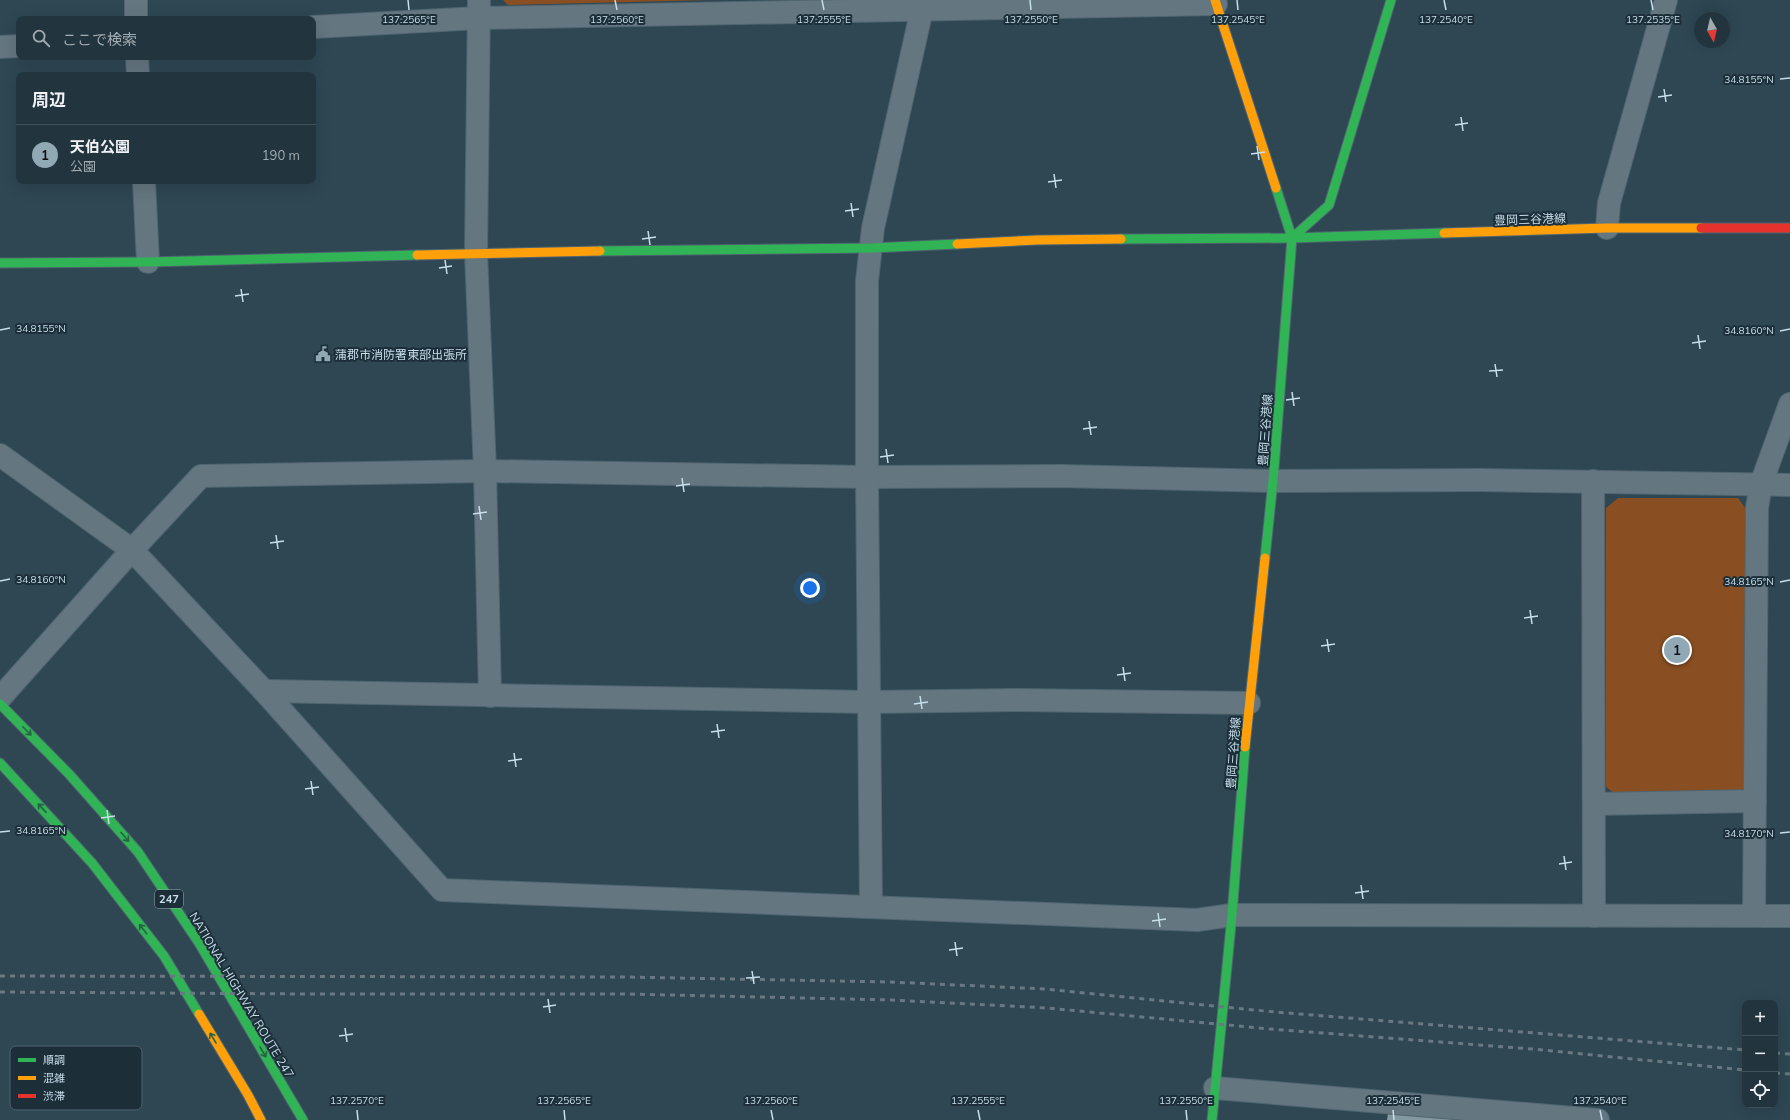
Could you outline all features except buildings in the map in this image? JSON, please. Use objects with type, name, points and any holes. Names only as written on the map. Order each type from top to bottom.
[{"type":"main road","points":[[0,263],[148,262],[476,253],[871,248],[1037,240],[1292,238],[1329,205],[1391,0]]},
{"type":"main road","points":[[1215,2],[1292,238]]},
{"type":"main road","name":"豊岡三谷港線","points":[[1212,1120],[1232,915],[1249,703],[1273,481],[1292,238],[1607,228],[1790,228]]},
{"type":"main road","name":"NATIONAL HIGHWAY ROUTE 247","points":[[0,704],[69,774],[138,852],[199,943],[303,1120]]},
{"type":"main road","points":[[0,763],[92,863],[164,956],[248,1095],[261,1120]]},
{"type":"street","points":[[136,0],[136,16]]},
{"type":"street","points":[[1607,228],[1609,203],[1666,0]]},
{"type":"street","points":[[316,27],[479,9],[1215,2]]},
{"type":"street","points":[[871,907],[867,477],[867,281],[873,228],[923,4]]},
{"type":"street","points":[[479,9],[476,253],[485,471],[490,696]]},
{"type":"street","points":[[0,47],[16,46]]},
{"type":"street","points":[[137,60],[138,72]]},
{"type":"street","points":[[144,184],[148,262]]},
{"type":"street","points":[[1754,916],[1757,508],[1761,484],[1790,404]]},
{"type":"street","points":[[0,455],[132,550],[264,691],[442,890],[1197,920],[1232,915],[1790,916]]},
{"type":"street","points":[[0,698],[132,550],[201,476],[485,471],[867,477],[1060,476],[1273,481],[1480,480],[1790,484]]},
{"type":"street","points":[[1593,481],[1594,916]]},
{"type":"street","points":[[264,691],[869,702],[1016,700],[1249,703]]},
{"type":"street","points":[[1594,804],[1755,802]]},
{"type":"street","points":[[1215,1088],[1598,1120]]},
{"type":"shaded area","points":[[503,0],[709,0],[508,5]]},
{"type":"shaded area","points":[[1618,498],[1738,498],[1748,512],[1746,788],[1734,797],[1619,797],[1606,787],[1606,508]]},
{"type":"railway","points":[[0,976],[625,977],[891,982],[1044,989],[1275,1012],[1742,1050]]},
{"type":"railway","points":[[0,992],[625,994],[892,1000],[1047,1008],[1270,1029],[1532,1049],[1742,1070]]},
{"type":"railway","points":[[1778,1053],[1790,1054]]},
{"type":"railway","points":[[1778,1073],[1790,1074]]},
{"type":"traffic: fast","points":[[1292,238],[1329,205],[1391,0]]},
{"type":"traffic: fast","points":[[1265,558],[1273,481],[1292,238],[1276,188]]},
{"type":"traffic: fast","points":[[1121,239],[1292,238],[1444,233]]},
{"type":"traffic: fast","points":[[600,251],[871,248],[957,244]]},
{"type":"traffic: fast","points":[[0,263],[148,262],[417,255]]},
{"type":"traffic: fast","points":[[0,704],[69,774],[138,852],[199,943],[303,1120]]},
{"type":"traffic: fast","points":[[1212,1120],[1232,915],[1245,747]]},
{"type":"traffic: fast","points":[[0,763],[92,863],[164,956],[199,1014]]},
{"type":"traffic: slow","points":[[1215,0],[1276,188]]},
{"type":"traffic: slow","points":[[1444,233],[1607,228],[1701,228]]},
{"type":"traffic: slow","points":[[957,244],[1037,240],[1121,239]]},
{"type":"traffic: slow","points":[[417,255],[600,251]]},
{"type":"traffic: slow","points":[[1245,747],[1265,558]]},
{"type":"traffic: slow","points":[[199,1014],[248,1095],[261,1120]]},
{"type":"traffic: jam","points":[[1701,228],[1790,228]]},
{"type":"place","name":"蒲郡市消防署東部出張所","points":[[323,354]]},
{"type":"place","name":"天伯公園","points":[[1677,650]]}]
